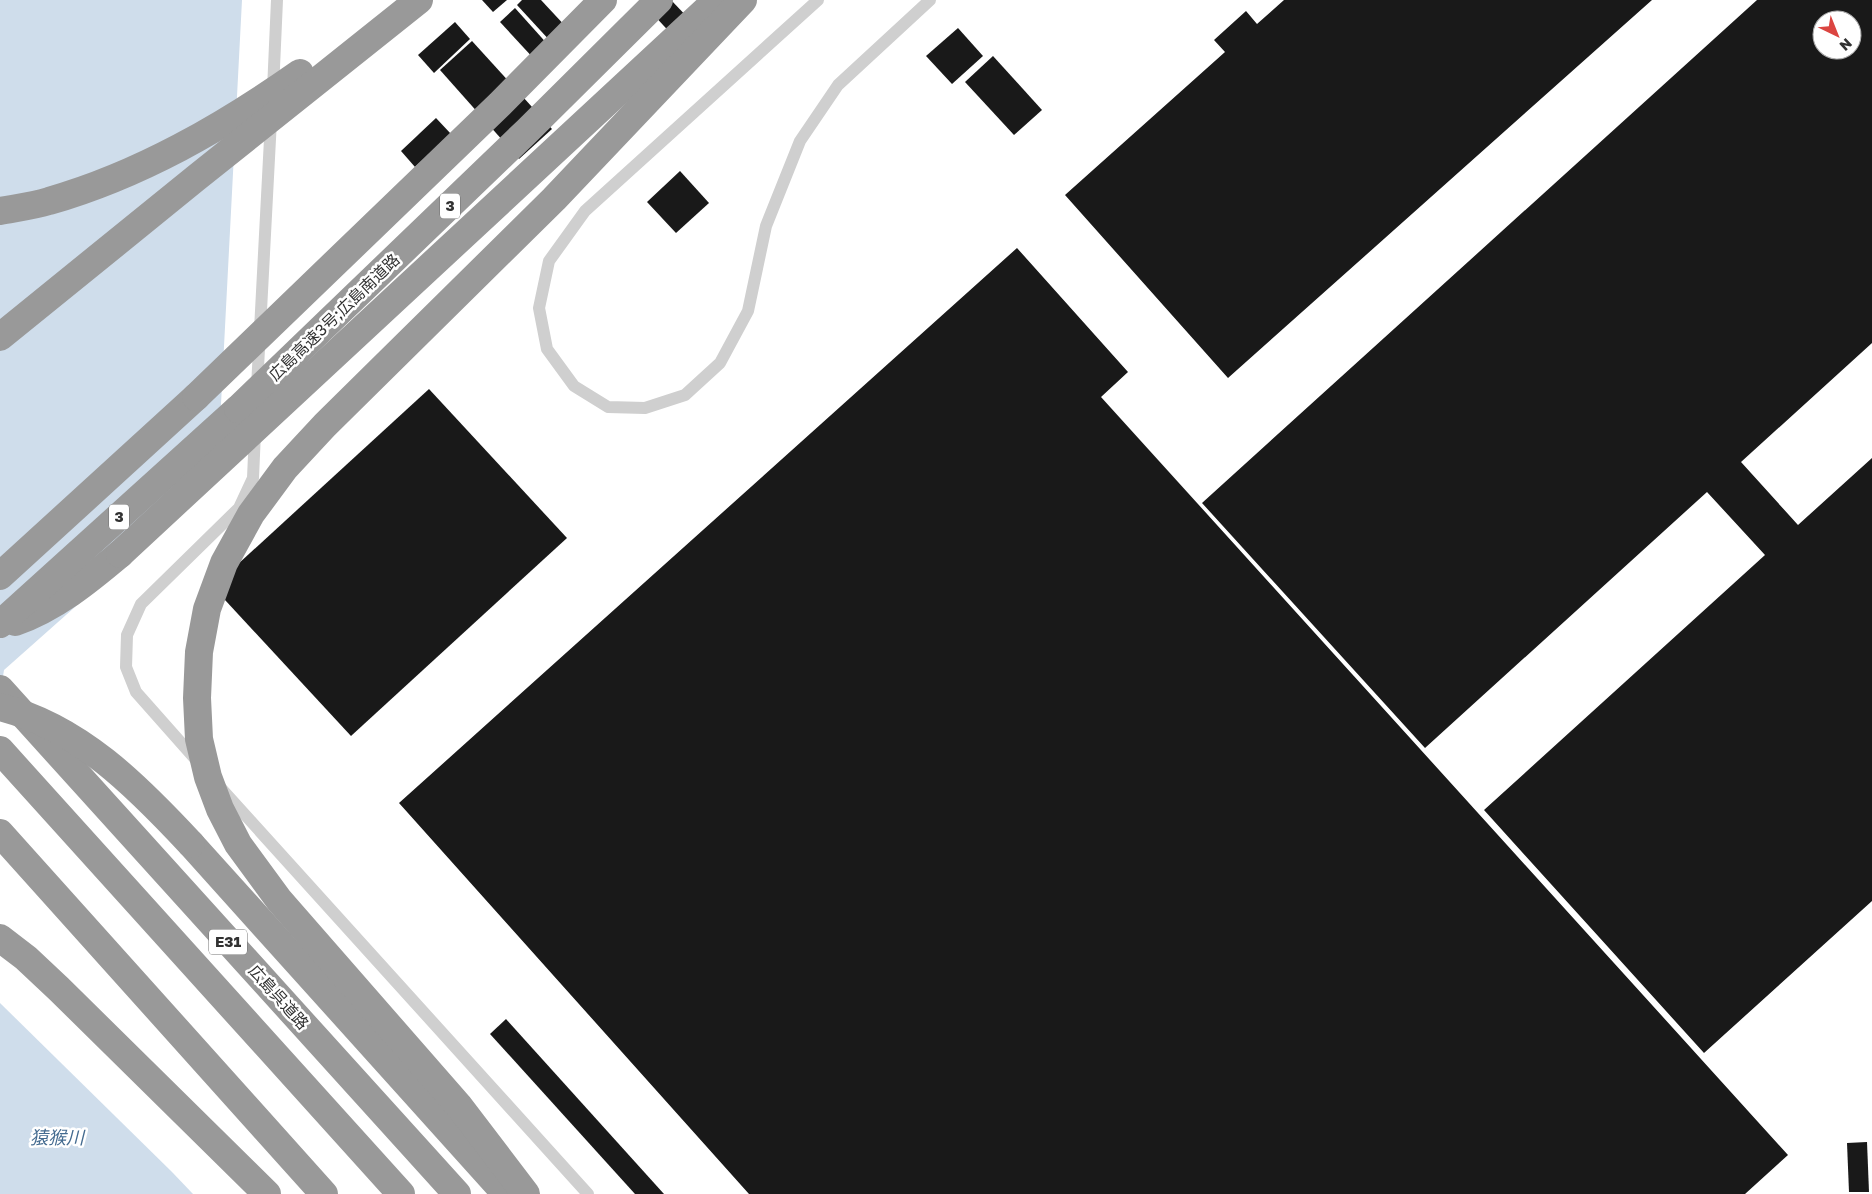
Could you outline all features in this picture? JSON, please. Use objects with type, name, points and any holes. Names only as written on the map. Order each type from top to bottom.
[{"type":"highway","points":[[0,211],[48,202],[97,186],[148,164],[201,137],[254,105],[404,0]]},
{"type":"highway","points":[[0,337],[419,0]]},
{"type":"highway","name":"3","points":[[0,576],[196,397],[350,250],[500,104],[603,0]]},
{"type":"highway","name":"広島高速3号;広島南道路","points":[[0,626],[238,409],[507,152],[659,0]]},
{"type":"highway","points":[[0,626],[30,616],[63,598],[93,577],[120,554],[717,0]]},
{"type":"highway","points":[[526,1194],[459,1106],[279,900],[238,844],[220,809],[208,777],[199,739],[196,698],[199,652],[207,609],[224,563],[251,514],[285,468],[332,418],[554,199],[742,0]]},
{"type":"highway","name":"広島呉道路","points":[[0,689],[457,1194]]},
{"type":"highway","points":[[0,707],[36,718],[71,737],[105,761],[136,787],[204,858],[506,1194]]},
{"type":"highway","name":"E31","points":[[0,750],[401,1194]]},
{"type":"highway","points":[[0,833],[324,1194]]},
{"type":"highway","points":[[0,938],[26,958],[59,989],[267,1194]]},
{"type":"lane","points":[[277,0],[253,478],[239,508],[141,604],[127,636],[126,667],[136,692],[156,715],[588,1194]]},
{"type":"lane","points":[[818,0],[585,211],[549,261],[539,308],[547,349],[574,386],[608,407],[645,408],[684,395],[720,363],[748,311],[766,226],[800,141],[838,85],[930,0]]},
{"type":"water","points":[[0,0],[242,0],[217,481],[4,670],[0,695]]},
{"type":"water","name":"猿猴川","points":[[0,1003],[172,1172],[193,1194],[0,1194]]},
{"type":"building","points":[[482,0],[507,0],[493,12]]},
{"type":"building","points":[[522,0],[541,0],[568,29],[552,43],[517,5]]},
{"type":"building","points":[[640,0],[671,0],[692,22],[675,38]]},
{"type":"building","points":[[1284,0],[1652,0],[1228,378],[1065,195],[1225,52],[1214,40],[1246,11],[1257,24]]},
{"type":"building","points":[[1757,0],[1872,0],[1872,343],[1741,462],[1798,525],[1872,458],[1872,901],[1704,1053],[1484,810],[1765,555],[1707,492],[1425,748],[1202,503]]},
{"type":"building","points":[[515,8],[550,47],[536,61],[500,22]]},
{"type":"building","points":[[455,22],[470,39],[434,73],[418,55]]},
{"type":"building","points":[[958,28],[983,56],[952,84],[926,56]]},
{"type":"building","points":[[472,41],[552,129],[519,159],[440,70]]},
{"type":"building","points":[[993,56],[1042,110],[1014,135],[965,82]]},
{"type":"building","points":[[436,118],[451,134],[415,167],[401,151]]},
{"type":"building","points":[[680,171],[709,203],[676,233],[647,202]]},
{"type":"building","points":[[1017,248],[1128,372],[1101,397],[1788,1155],[1745,1194],[749,1194],[399,803]]},
{"type":"building","points":[[429,389],[567,538],[351,736],[213,587]]},
{"type":"building","points":[[506,1019],[664,1194],[635,1194],[490,1034]]},
{"type":"building","points":[[1867,1142],[1869,1192],[1849,1192],[1847,1143]]}]
